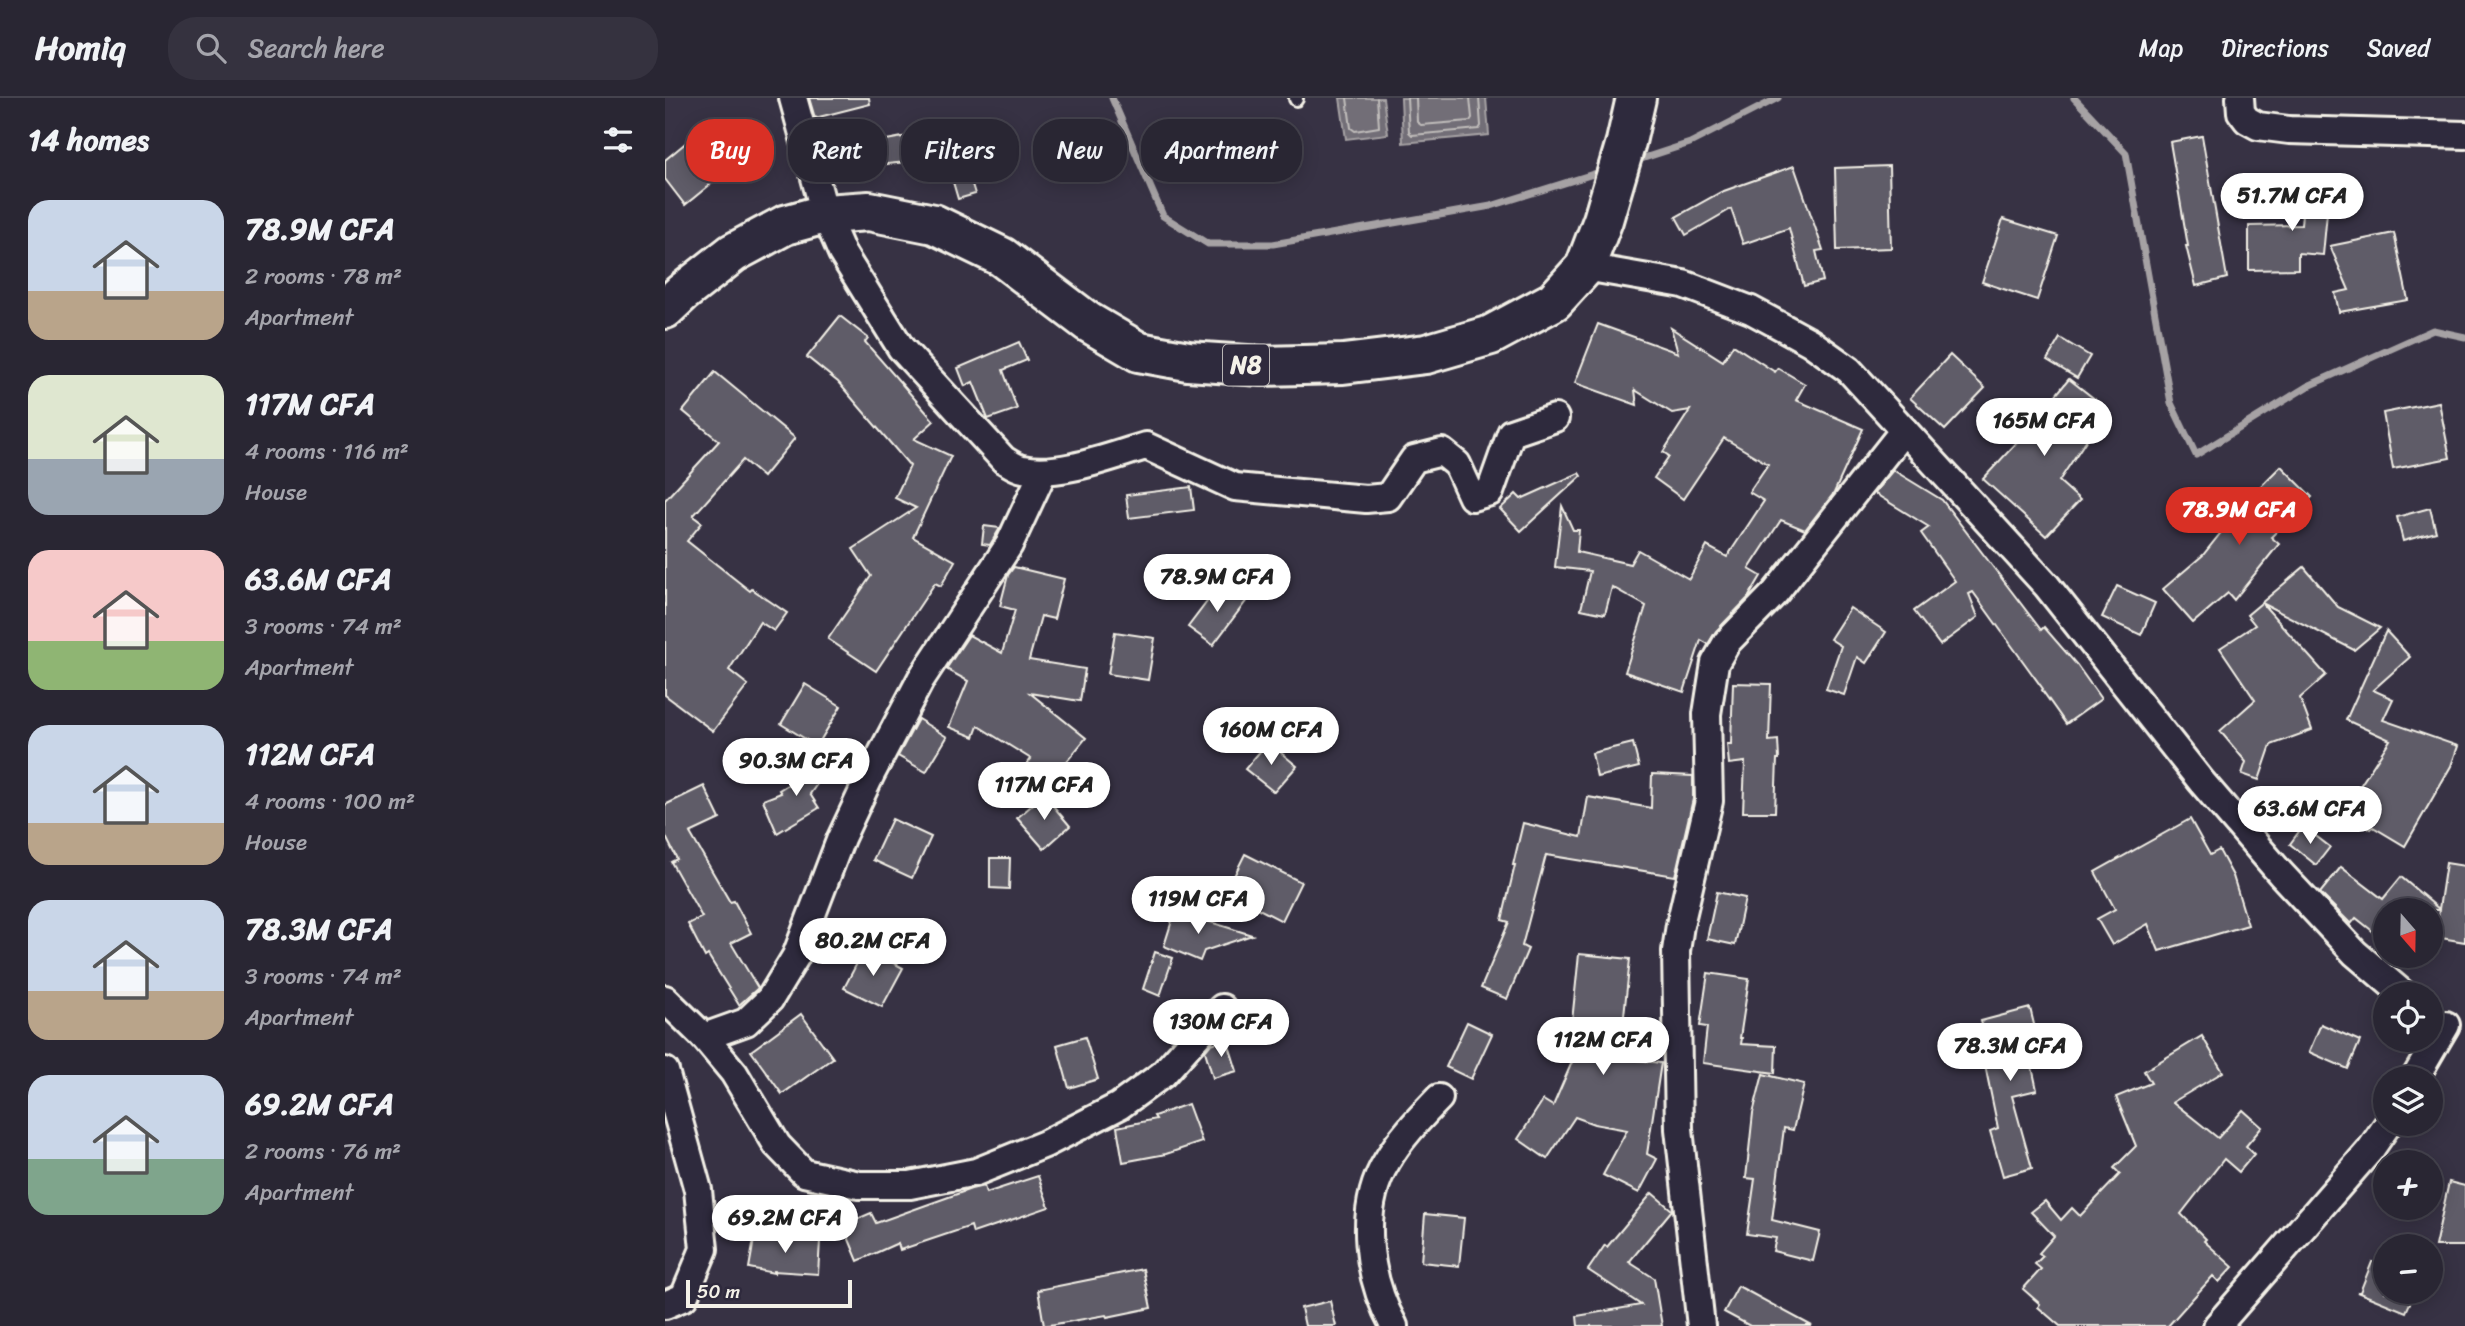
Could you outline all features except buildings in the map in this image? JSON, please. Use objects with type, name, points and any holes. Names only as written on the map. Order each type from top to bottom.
[{"type":"highway","name":"N8","points":[[665,309],[733,253],[785,225],[825,214],[869,211],[934,224],[1002,257],[1088,322],[1139,352],[1188,361],[1262,366],[1343,364],[1426,354],[1491,335],[1554,301],[1585,267],[1603,220],[1636,98]]},
{"type":"street","points":[[793,98],[825,214],[842,253],[901,348],[1004,460],[1020,469],[1043,471],[1089,462],[1146,446],[1235,487],[1366,499],[1388,497],[1414,459],[1442,452],[1457,464],[1472,497],[1490,492],[1511,433],[1555,418]]},
{"type":"street","points":[[2239,98],[2241,111],[2247,120],[2258,126],[2289,130],[2465,135]]},
{"type":"street","points":[[1585,267],[1683,284],[1751,310],[1810,342],[1849,370],[2047,586],[2201,781],[2281,874],[2355,953],[2389,982]]},
{"type":"street","points":[[1701,1326],[1679,1129],[1676,951],[1679,925],[1709,801],[1707,714],[1715,663],[1727,642],[1775,593],[1904,429]]},
{"type":"street","points":[[704,1037],[745,1022],[770,999],[796,956],[841,838],[871,774],[921,679],[1009,545],[1043,471]]},
{"type":"street","points":[[665,999],[704,1037],[734,1073],[777,1145],[804,1173],[859,1185],[910,1185],[976,1172],[1045,1144],[1119,1106],[1163,1074],[1222,1008]]},
{"type":"street","points":[[2422,1066],[2447,1025]]},
{"type":"street","points":[[665,1071],[698,1190],[704,1249],[684,1297],[665,1305]]},
{"type":"street","points":[[1394,1326],[1373,1279],[1369,1248],[1372,1197],[1385,1163],[1408,1131],[1439,1098]]},
{"type":"street","points":[[2217,1326],[2380,1136]]},
{"type":"water","points":[[1340,98],[1383,98],[1388,134],[1346,139]]},
{"type":"water","points":[[1401,98],[1486,98],[1489,135],[1403,143]]},
{"type":"waterway","points":[[1112,98],[1163,216],[1208,244],[1273,244],[1491,206],[1603,171]]},
{"type":"waterway","points":[[1635,161],[1690,143],[1778,98]]},
{"type":"waterway","points":[[2074,98],[2126,153],[2171,403],[2196,455],[2308,386],[2433,330],[2465,337]]}]
